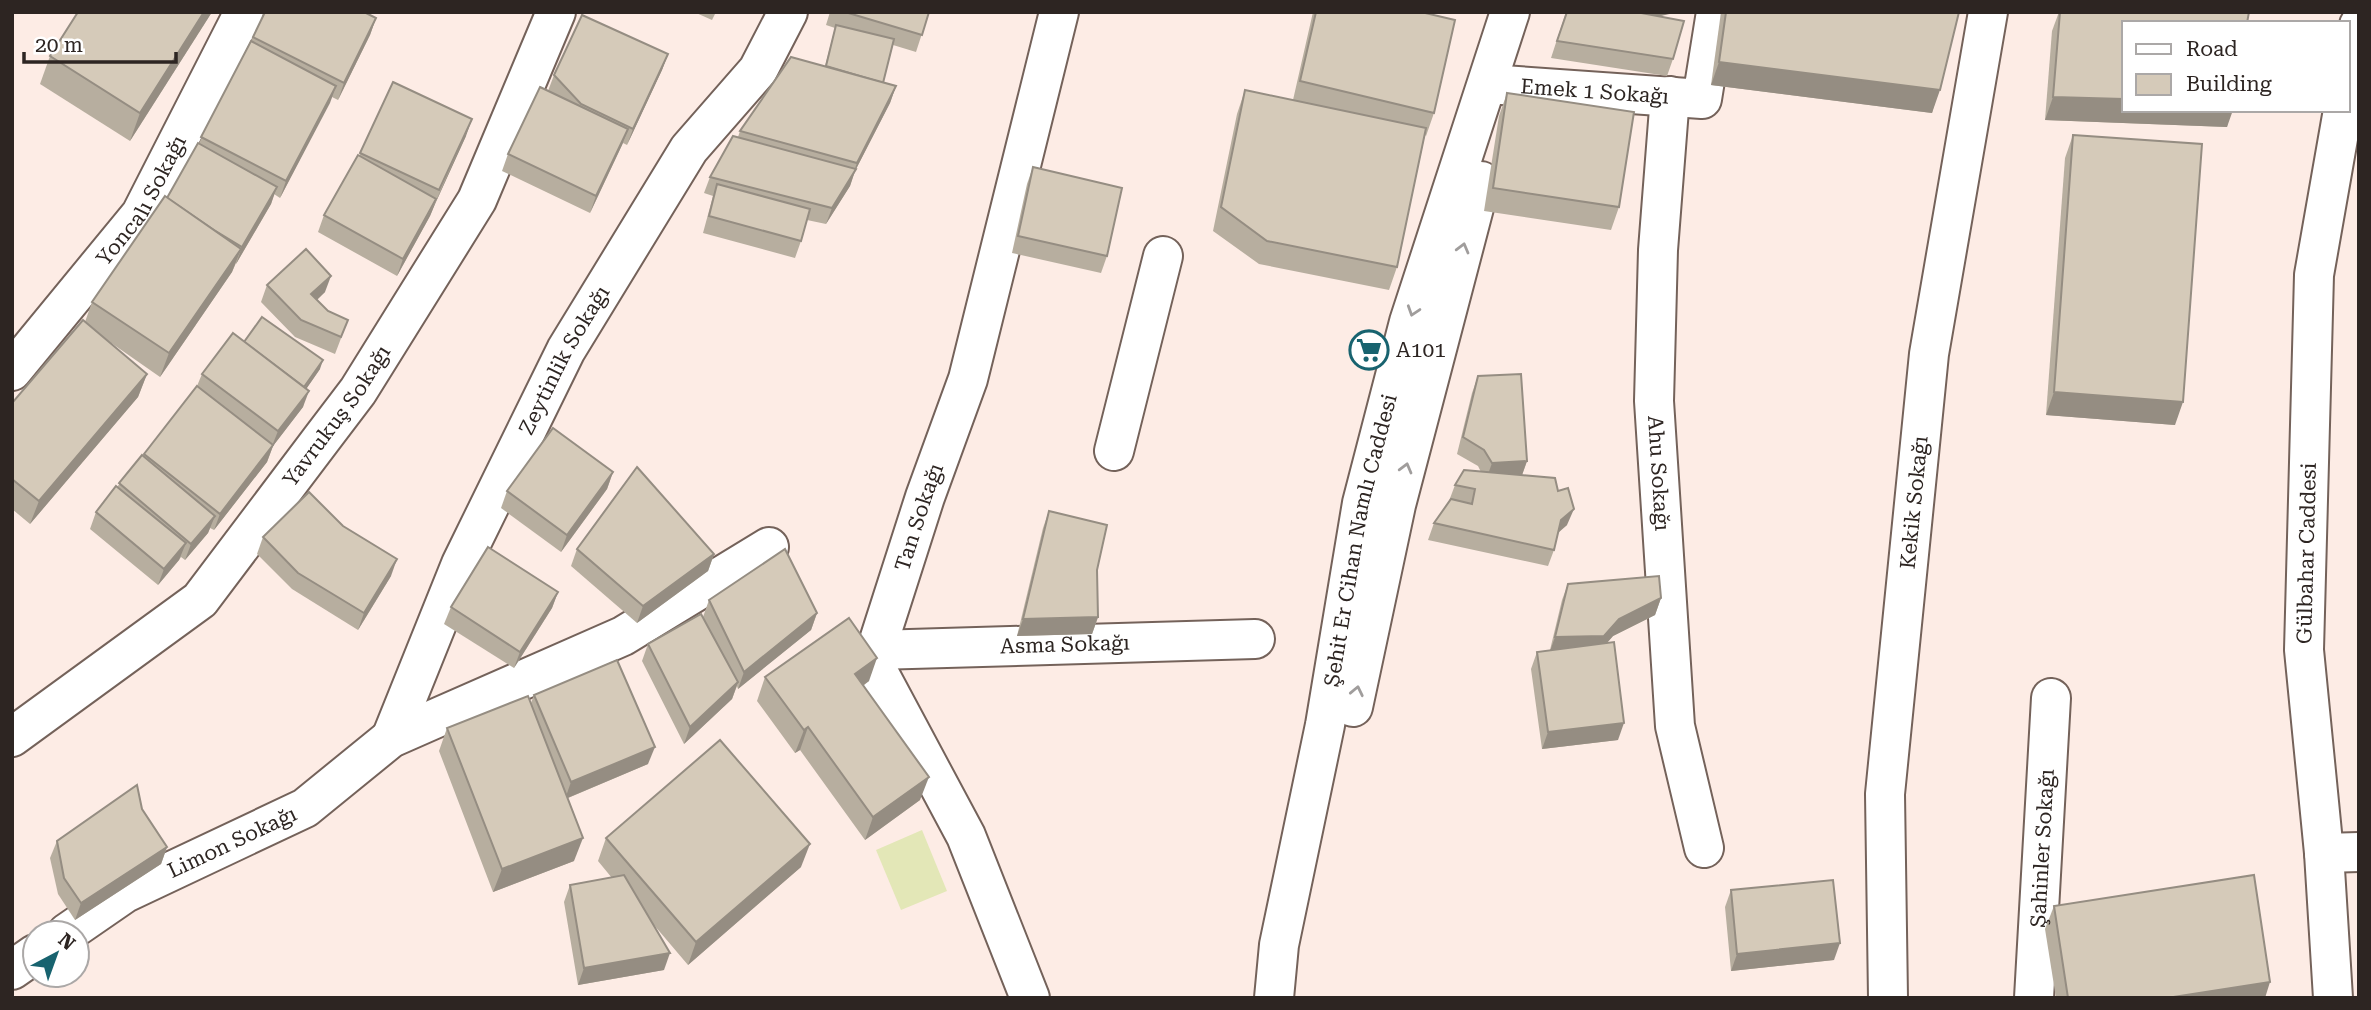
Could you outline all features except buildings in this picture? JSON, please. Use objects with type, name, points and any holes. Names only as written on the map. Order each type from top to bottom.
[{"type":"street","name":"Yoncalı Sokağı","points":[[12,371],[141,214],[244,12]]},
{"type":"street","name":"Yavrukuş Sokağı","points":[[12,737],[200,600],[358,391],[477,200],[556,12]]},
{"type":"street","name":"Zeytinlik Sokağı","points":[[391,738],[461,564],[566,350],[689,149],[758,70],[788,12]]},
{"type":"street","name":"Tan Sokağı","points":[[876,650],[925,497],[968,379],[1059,12]]},
{"type":"street","name":"Şehit Er Cihan Namlı Caddesi","points":[[1296,998],[1304,940],[1396,505],[1497,84],[1510,12]]},
{"type":"street","name":"Şehit Er Cihan Namlı Caddesi","points":[[1273,998],[1279,945],[1325,725],[1362,503],[1409,322],[1497,84],[1528,12]]},
{"type":"street","name":"Ahu Sokağı","points":[[1704,848],[1675,726],[1654,401],[1658,250],[1686,98],[1716,12]]},
{"type":"street","name":"Kekik Sokağı","points":[[1888,998],[1885,794],[1928,355],[1988,12]]},
{"type":"street","points":[[2350,72],[2359,25]]},
{"type":"street","name":"Emek 1 Sokağı","points":[[1497,84],[1686,98]]},
{"type":"street","name":"Gülbahar Caddesi","points":[[2333,998],[2341,852],[2304,649],[2314,275],[2343,112]]},
{"type":"street","points":[[1114,451],[1163,256]]},
{"type":"street","points":[[391,738],[624,636],[769,547]]},
{"type":"street","name":"Asma Sokağı","points":[[876,650],[1255,639]]},
{"type":"street","points":[[876,650],[874,664],[966,836],[1030,998]]},
{"type":"street","name":"Şahinler Sokağı","points":[[2034,998],[2051,698]]},
{"type":"street","name":"Limon Sokağı","points":[[87,919],[125,893],[305,808],[391,738]]},
{"type":"green space","points":[[922,830],[947,891],[901,910],[876,850]]},
{"type":"place","name":"A101","points":[[1369,350]]}]
